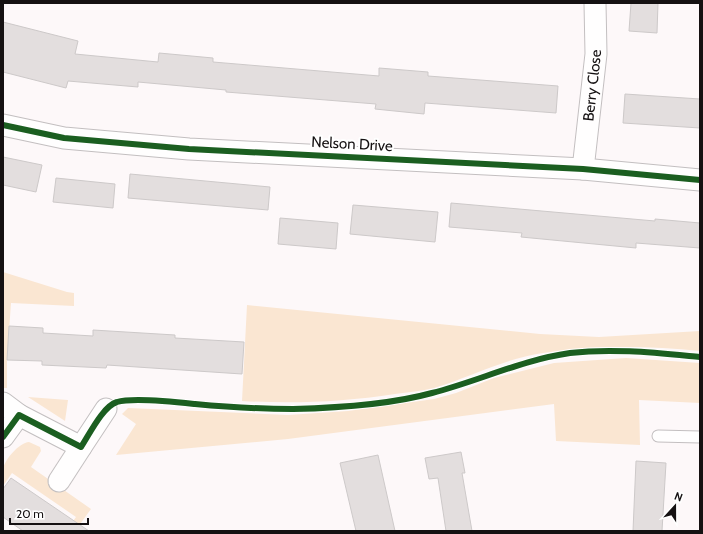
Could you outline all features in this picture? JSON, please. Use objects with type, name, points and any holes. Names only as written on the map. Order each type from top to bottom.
[{"type":"street","name":"Berry Close","points":[[583,168],[596,54],[595,3]]},
{"type":"street","name":"Nelson Drive","points":[[3,125],[64,138],[189,149],[583,168],[700,180]]},
{"type":"street","points":[[3,437],[11,409],[82,448]]},
{"type":"street","points":[[59,481],[106,410]]},
{"type":"lane","points":[[658,436],[700,436]]},
{"type":"shaded area","points":[[3,272],[74,293],[74,306],[11,303],[7,360],[7,388],[3,388]]},
{"type":"shaded area","points":[[247,305],[540,334],[599,337],[700,331],[700,351],[622,347],[563,350],[529,355],[488,368],[448,384],[420,391],[338,401],[242,401]]},
{"type":"shaded area","points":[[626,358],[700,363],[700,403],[639,400],[640,445],[556,441],[554,404],[288,439],[116,455],[136,424],[122,414],[128,408],[288,415],[348,411],[434,399],[456,393],[494,378],[554,363]]},
{"type":"shaded area","points":[[28,397],[68,400],[65,421],[62,419]]},
{"type":"shaded area","points":[[29,442],[40,447],[41,451],[31,467],[91,509],[75,531],[66,531],[76,517],[12,473],[3,486],[3,471],[6,461],[17,448]]},
{"type":"building","points":[[631,3],[658,3],[657,33],[629,31]]},
{"type":"building","points":[[3,22],[78,41],[75,54],[158,62],[159,53],[213,58],[213,62],[379,76],[379,68],[428,72],[428,76],[558,86],[556,113],[425,103],[424,114],[375,109],[376,104],[226,92],[226,90],[138,82],[138,87],[68,81],[66,88],[3,72]]},
{"type":"building","points":[[625,94],[700,99],[700,128],[623,123]]},
{"type":"building","points":[[3,157],[42,165],[36,192],[3,185]]},
{"type":"building","points":[[130,174],[270,187],[268,210],[128,198]]},
{"type":"building","points":[[56,178],[115,184],[113,208],[53,202]]},
{"type":"building","points":[[451,203],[655,221],[655,219],[700,223],[700,248],[636,243],[636,248],[521,237],[522,233],[449,227]]},
{"type":"building","points":[[353,205],[438,212],[435,242],[350,234]]},
{"type":"building","points":[[280,218],[338,223],[336,249],[278,244]]},
{"type":"building","points":[[9,326],[43,328],[43,333],[93,336],[93,330],[175,335],[175,338],[244,342],[242,374],[107,365],[106,368],[42,365],[42,361],[7,360]]},
{"type":"building","points":[[461,452],[465,473],[462,473],[472,531],[446,531],[438,478],[429,479],[425,458]]},
{"type":"building","points":[[378,455],[395,531],[356,531],[340,463]]},
{"type":"building","points":[[636,461],[666,463],[662,531],[633,531]]},
{"type":"building","points":[[11,478],[89,531],[23,531],[3,517],[3,489]]},
{"type":"cycle path","points":[[3,125],[64,138],[189,149],[583,169],[700,180]]},
{"type":"cycle path","points":[[3,437],[19,415],[81,447],[107,409],[117,402],[124,401],[155,400],[269,409],[327,408],[382,403],[416,397],[534,361],[570,353],[619,351],[700,357]]}]
